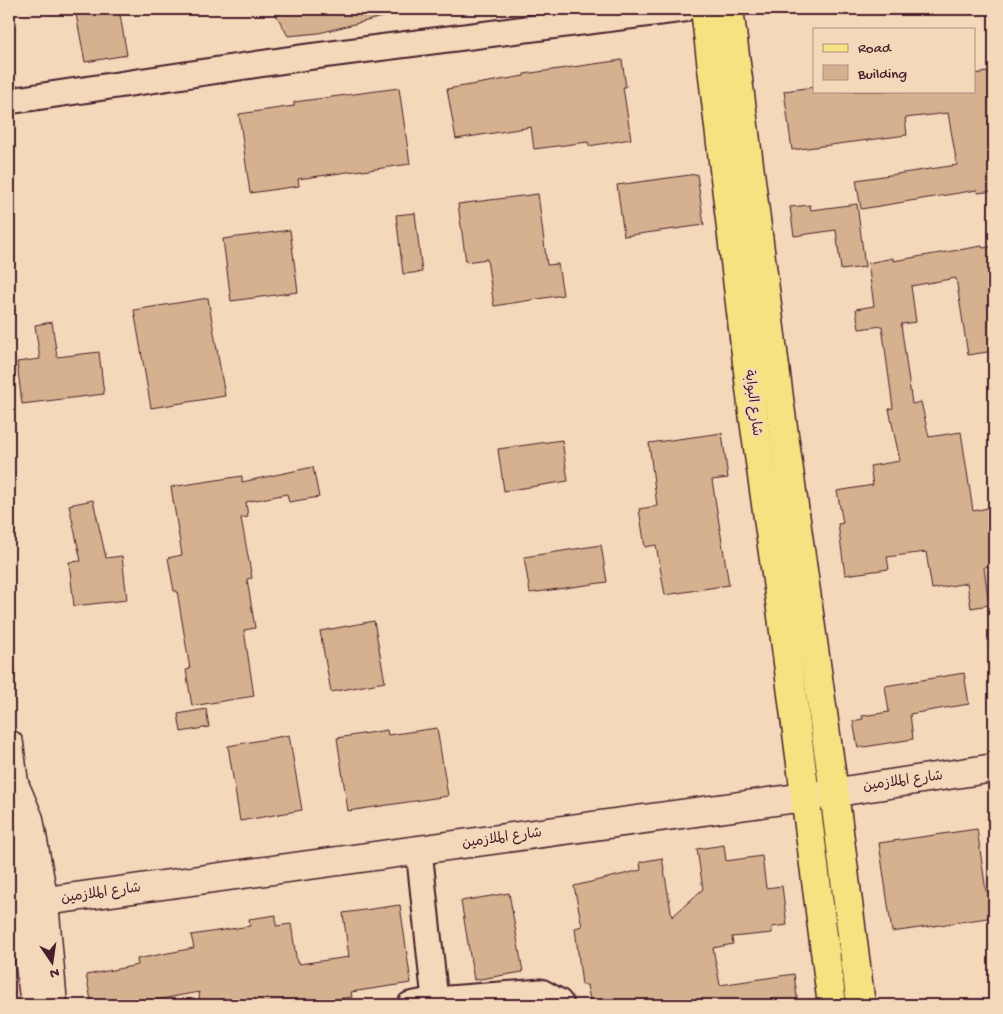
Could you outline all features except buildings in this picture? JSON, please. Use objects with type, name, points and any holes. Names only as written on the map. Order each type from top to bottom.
[{"type":"main road","name":"شارع البوابة","points":[[705,9],[753,413],[806,797],[832,1005]]},
{"type":"main road","name":"شارع البوابة","points":[[728,9],[861,1005]]},
{"type":"street","points":[[9,101],[307,57],[683,9]]},
{"type":"street","points":[[9,744],[14,783],[10,820],[24,904],[35,1005]]},
{"type":"street","name":"شارع الملازمين","points":[[24,904],[806,797],[994,768]]},
{"type":"street","points":[[419,850],[435,1000]]},
{"type":"street","points":[[49,954],[59,930],[93,895]]},
{"type":"street","points":[[24,904],[49,954],[53,1005]]},
{"type":"street","points":[[410,1005],[435,1000],[541,992],[561,1005]]}]
